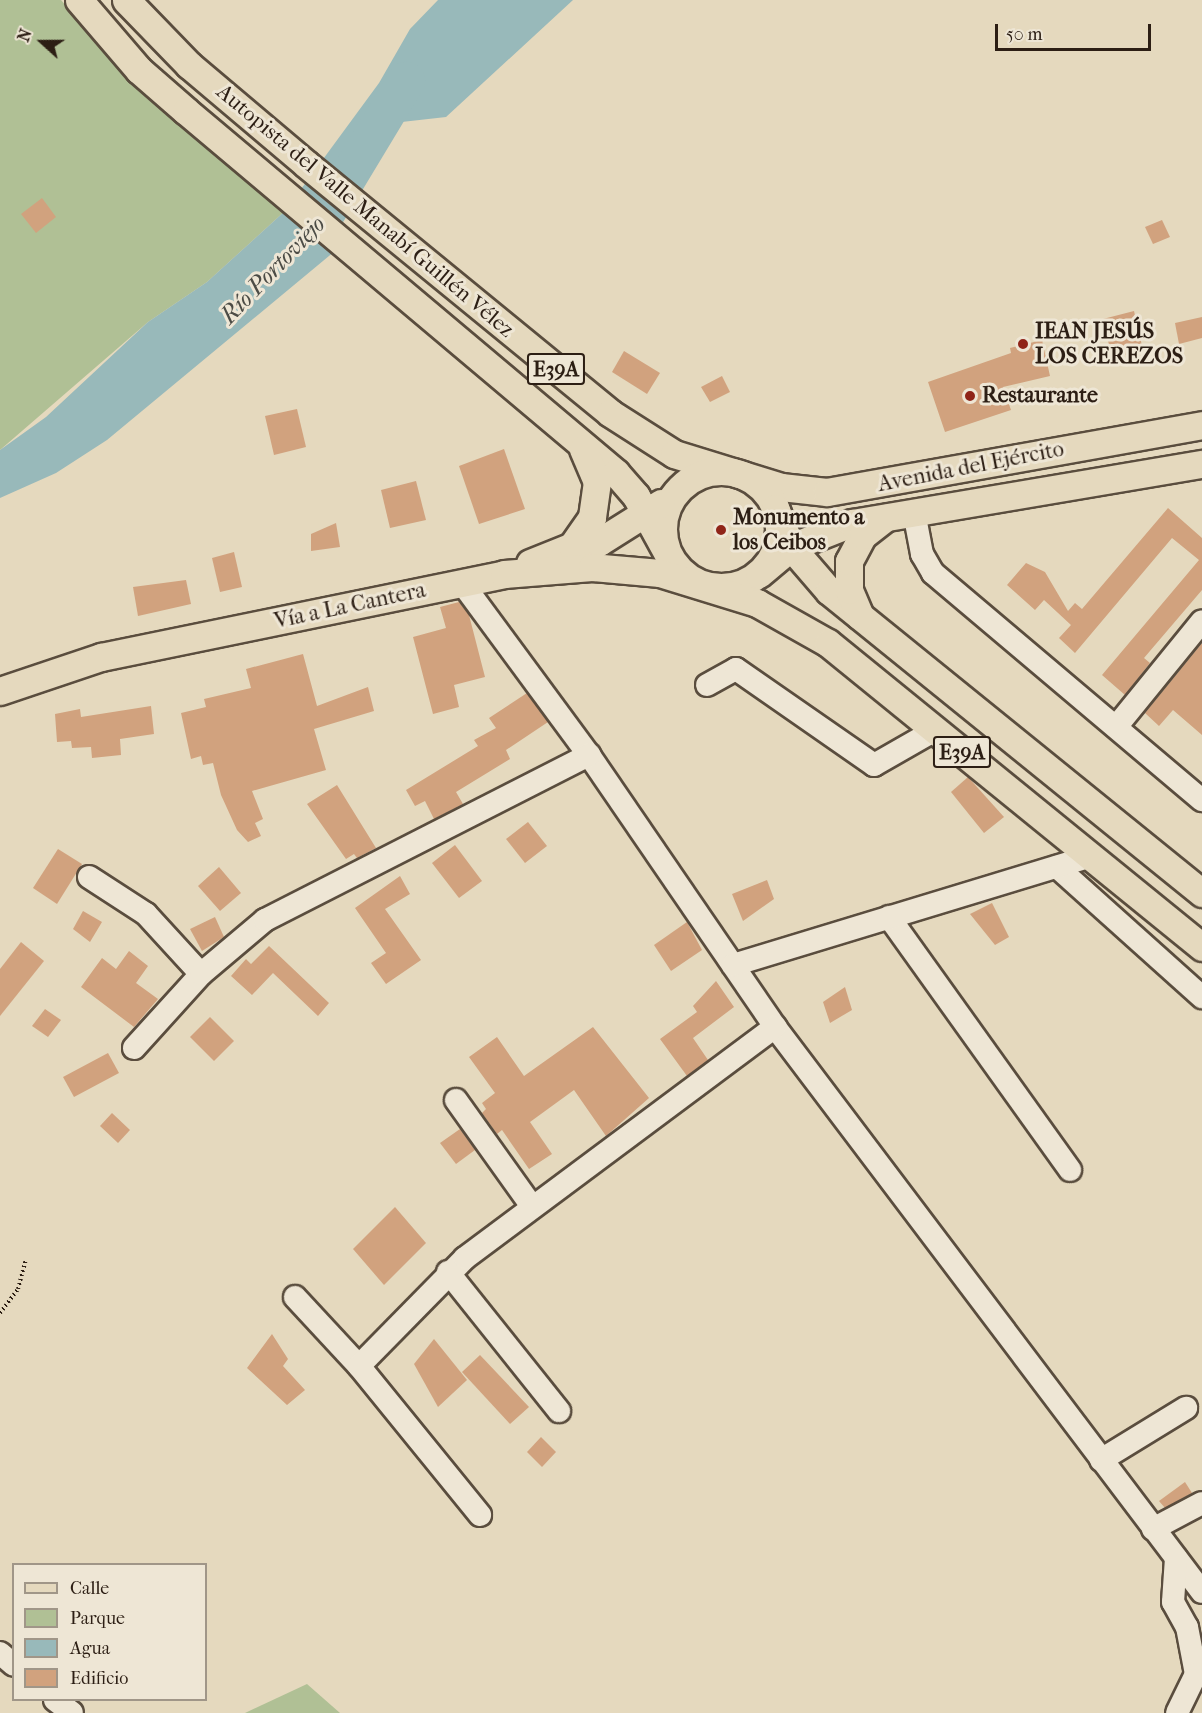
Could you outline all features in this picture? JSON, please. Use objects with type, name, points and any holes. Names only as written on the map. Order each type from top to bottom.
[{"type":"main road","name":"Autopista del Valle Manabí Guillén Vélez","points":[[79,0],[139,70],[568,430],[616,473],[647,513],[670,558]]},
{"type":"main road","name":"Autopista del Valle Manabí Guillén Vélez","points":[[126,0],[189,64],[306,164],[639,434],[674,454],[740,474]]},
{"type":"main road","name":"Avenida del Ejército","points":[[740,474],[793,489],[849,490],[1202,425]]},
{"type":"main road","points":[[504,574],[572,546],[592,517],[597,482],[593,465],[568,430]]},
{"type":"main road","name":"Avenida del Ejército","points":[[759,574],[790,547],[830,530],[914,512],[1202,464]]},
{"type":"main road","points":[[504,574],[577,552],[647,513],[680,487],[708,472],[740,474]]},
{"type":"main road","name":"E39A","points":[[740,474],[755,482],[775,508],[790,547],[861,620],[1202,893]]},
{"type":"main road","points":[[670,558],[663,521],[680,487]]},
{"type":"main road","points":[[706,586],[743,584],[759,574],[775,550],[775,508]]},
{"type":"main road","points":[[861,620],[849,590],[849,561],[863,535],[886,517]]},
{"type":"main road","name":"E39A","points":[[670,558],[691,580],[796,622],[935,730],[1202,947]]},
{"type":"main road","name":"Vía a La Cantera","points":[[0,691],[101,657],[504,574],[620,567],[706,586]]},
{"type":"street","points":[[914,512],[922,554],[933,573],[1202,800]]},
{"type":"street","points":[[462,583],[589,755],[775,1027],[1202,1592]]},
{"type":"street","points":[[1116,727],[1202,621]]},
{"type":"street","points":[[707,685],[736,669],[874,765],[935,730]]},
{"type":"street","points":[[134,1048],[201,974],[265,920],[589,755]]},
{"type":"street","points":[[732,965],[1091,856]]},
{"type":"street","points":[[1057,867],[1202,997]]},
{"type":"street","points":[[89,877],[146,914],[201,974]]},
{"type":"street","points":[[889,917],[1070,1170]]},
{"type":"street","points":[[359,1366],[448,1272],[531,1205],[775,1027]]},
{"type":"street","points":[[456,1100],[531,1205]]},
{"type":"street","points":[[448,1272],[559,1411]]},
{"type":"street","points":[[295,1297],[359,1366],[480,1515]]},
{"type":"street","points":[[1101,1460],[1186,1408]]},
{"type":"street","points":[[1153,1529],[1202,1503]]},
{"type":"street","points":[[1176,1558],[1173,1602],[1190,1636],[1196,1674],[1177,1713]]},
{"type":"street","points":[[0,1653],[12,1663]]},
{"type":"street","points":[[56,1701],[72,1713]]},
{"type":"path","points":[[0,1313],[18,1289],[26,1259]]},
{"type":"green space","points":[[0,0],[61,0],[126,75],[285,211],[207,282],[148,322],[0,450]]},
{"type":"green space","points":[[307,1684],[340,1713],[245,1713]]},
{"type":"water","points":[[438,0],[573,0],[446,117],[375,125],[348,163],[335,251],[107,440],[56,473],[0,498],[0,450],[46,417],[148,322],[207,282],[285,211],[379,83],[410,29]]},
{"type":"building","points":[[42,198],[56,217],[36,233],[21,214]]},
{"type":"building","points":[[1162,220],[1170,237],[1153,244],[1145,227]]},
{"type":"building","points":[[1134,311],[1143,350],[1112,358],[1103,319]]},
{"type":"building","points":[[1202,317],[1202,338],[1179,344],[1175,323]]},
{"type":"building","name":"Restaurante","points":[[1042,340],[1050,376],[1003,387],[1011,410],[945,432],[928,382],[1011,353],[1010,348]]},
{"type":"building","points":[[624,351],[660,373],[647,394],[612,372]]},
{"type":"building","points":[[722,376],[730,392],[710,402],[701,387]]},
{"type":"building","points":[[297,409],[306,447],[274,455],[265,416]]},
{"type":"building","points":[[504,449],[525,509],[479,524],[459,466]]},
{"type":"building","points":[[416,481],[426,520],[390,528],[381,490]]},
{"type":"building","points":[[1168,508],[1202,538],[1202,590],[1144,658],[1150,663],[1125,695],[1102,675],[1199,560],[1172,538],[1075,653],[1059,638],[1071,625],[1044,600],[1035,610],[1007,585],[1026,563],[1045,572],[1068,611],[1075,603],[1082,609]]},
{"type":"building","points":[[336,523],[340,547],[311,551],[311,534]]},
{"type":"building","points":[[234,552],[242,587],[220,592],[212,558]]},
{"type":"building","points":[[186,580],[191,604],[138,616],[133,587]]},
{"type":"building","points":[[459,602],[469,615],[485,677],[454,685],[459,707],[433,714],[413,637],[446,628],[440,607]]},
{"type":"building","points":[[1202,643],[1202,735],[1173,710],[1159,726],[1145,713]]},
{"type":"building","points":[[303,654],[317,706],[368,687],[374,711],[314,729],[326,770],[252,791],[263,819],[255,823],[261,836],[248,842],[237,830],[221,795],[213,763],[203,765],[201,756],[191,759],[181,713],[206,707],[204,699],[251,688],[246,669]]},
{"type":"building","points":[[527,693],[548,722],[506,750],[510,759],[456,792],[463,804],[434,819],[425,801],[415,806],[406,790],[478,746],[474,740],[496,728],[489,718]]},
{"type":"building","points":[[151,706],[154,734],[120,739],[121,755],[92,758],[91,747],[72,748],[71,741],[57,742],[55,714],[80,709],[81,717]]},
{"type":"building","points":[[968,777],[1004,817],[984,833],[951,792]]},
{"type":"building","points":[[337,785],[376,848],[357,858],[354,854],[346,859],[307,804]]},
{"type":"building","points":[[528,822],[547,846],[525,863],[506,839]]},
{"type":"building","points":[[455,845],[482,881],[459,898],[432,863]]},
{"type":"building","points":[[58,849],[82,864],[57,904],[33,888]]},
{"type":"building","points":[[219,867],[241,893],[220,911],[198,886]]},
{"type":"building","points":[[400,876],[410,894],[385,909],[421,960],[386,984],[371,963],[386,953],[355,908]]},
{"type":"building","points":[[767,880],[774,899],[743,921],[732,894]]},
{"type":"building","points":[[992,903],[1009,937],[995,945],[970,914]]},
{"type":"building","points":[[83,911],[102,922],[90,942],[73,929]]},
{"type":"building","points":[[215,917],[224,937],[202,951],[190,929]]},
{"type":"building","points":[[687,922],[702,950],[671,971],[654,945]]},
{"type":"building","points":[[21,942],[44,961],[0,1016],[0,969]]},
{"type":"building","points":[[269,946],[329,1003],[318,1016],[273,973],[252,995],[231,976],[246,959],[251,964]]},
{"type":"building","points":[[129,951],[148,966],[136,983],[158,999],[134,1027],[81,987],[102,958],[116,969]]},
{"type":"building","points":[[716,981],[734,1007],[693,1038],[708,1060],[687,1076],[660,1039],[697,1012],[693,1006]]},
{"type":"building","points":[[845,987],[852,1010],[830,1023],[823,1002]]},
{"type":"building","points":[[45,1009],[61,1020],[48,1037],[32,1026]]},
{"type":"building","points":[[210,1017],[234,1041],[214,1061],[190,1037]]},
{"type":"building","points":[[593,1027],[649,1098],[606,1136],[574,1090],[530,1122],[552,1154],[529,1169],[502,1130],[497,1134],[482,1113],[486,1109],[482,1103],[495,1093],[469,1057],[497,1037],[524,1076]]},
{"type":"building","points":[[108,1053],[119,1073],[74,1097],[63,1077]]},
{"type":"building","points":[[112,1113],[130,1130],[118,1143],[100,1126]]},
{"type":"building","points":[[460,1129],[475,1150],[456,1164],[440,1143]]},
{"type":"building","points":[[395,1207],[426,1243],[384,1285],[353,1249]]},
{"type":"building","points":[[272,1334],[288,1359],[283,1366],[305,1390],[287,1405],[247,1368]]},
{"type":"building","points":[[434,1339],[467,1380],[438,1407],[414,1364]]},
{"type":"building","points":[[480,1355],[529,1407],[510,1424],[462,1372]]},
{"type":"building","points":[[541,1437],[556,1452],[542,1467],[527,1452]]},
{"type":"building","points":[[1185,1482],[1192,1493],[1165,1508],[1159,1501]]},
{"type":"waterway","name":"Río Portoviejo","points":[[321,222],[406,81]]},
{"type":"place","name":"IEAN JESÚS LOS CEREZOS","points":[[1023,344]]},
{"type":"place","name":"Restaurante","points":[[970,396]]},
{"type":"place","name":"Monumento a los Ceibos","points":[[721,530]]}]
